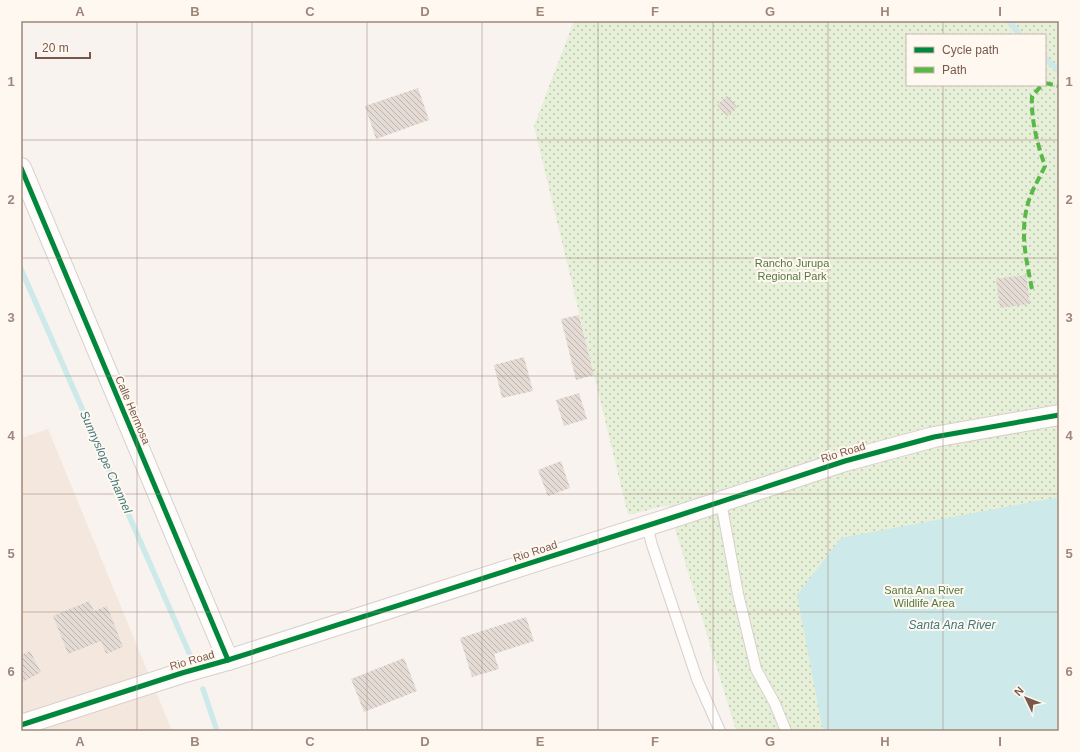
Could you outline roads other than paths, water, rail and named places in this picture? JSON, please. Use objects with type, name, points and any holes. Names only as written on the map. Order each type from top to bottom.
[{"type":"street","name":"Calle Hermosa","points":[[21,168],[228,660]]},
{"type":"street","name":"Rio Road","points":[[21,725],[647,526],[845,461],[934,437],[1059,415]]},
{"type":"lane","points":[[721,502],[738,594],[756,670],[775,704],[786,731]]},
{"type":"lane","points":[[647,526],[697,679],[720,731]]},
{"type":"water","name":"Santa Ana River","points":[[1059,497],[1059,731],[823,731],[797,595],[841,538]]},
{"type":"waterway","points":[[1009,21],[1019,34]]},
{"type":"waterway","points":[[1046,59],[1059,71]]},
{"type":"waterway","name":"Sunnyslope Channel","points":[[21,269],[190,655]]},
{"type":"waterway","name":"Sunnyslope Channel","points":[[203,689],[217,731]]},
{"type":"park label","name":"Rancho Jurupa Regional Park","points":[[792,269]]},
{"type":"park label","name":"Santa Ana River Wildlife Area","points":[[924,596]]}]
